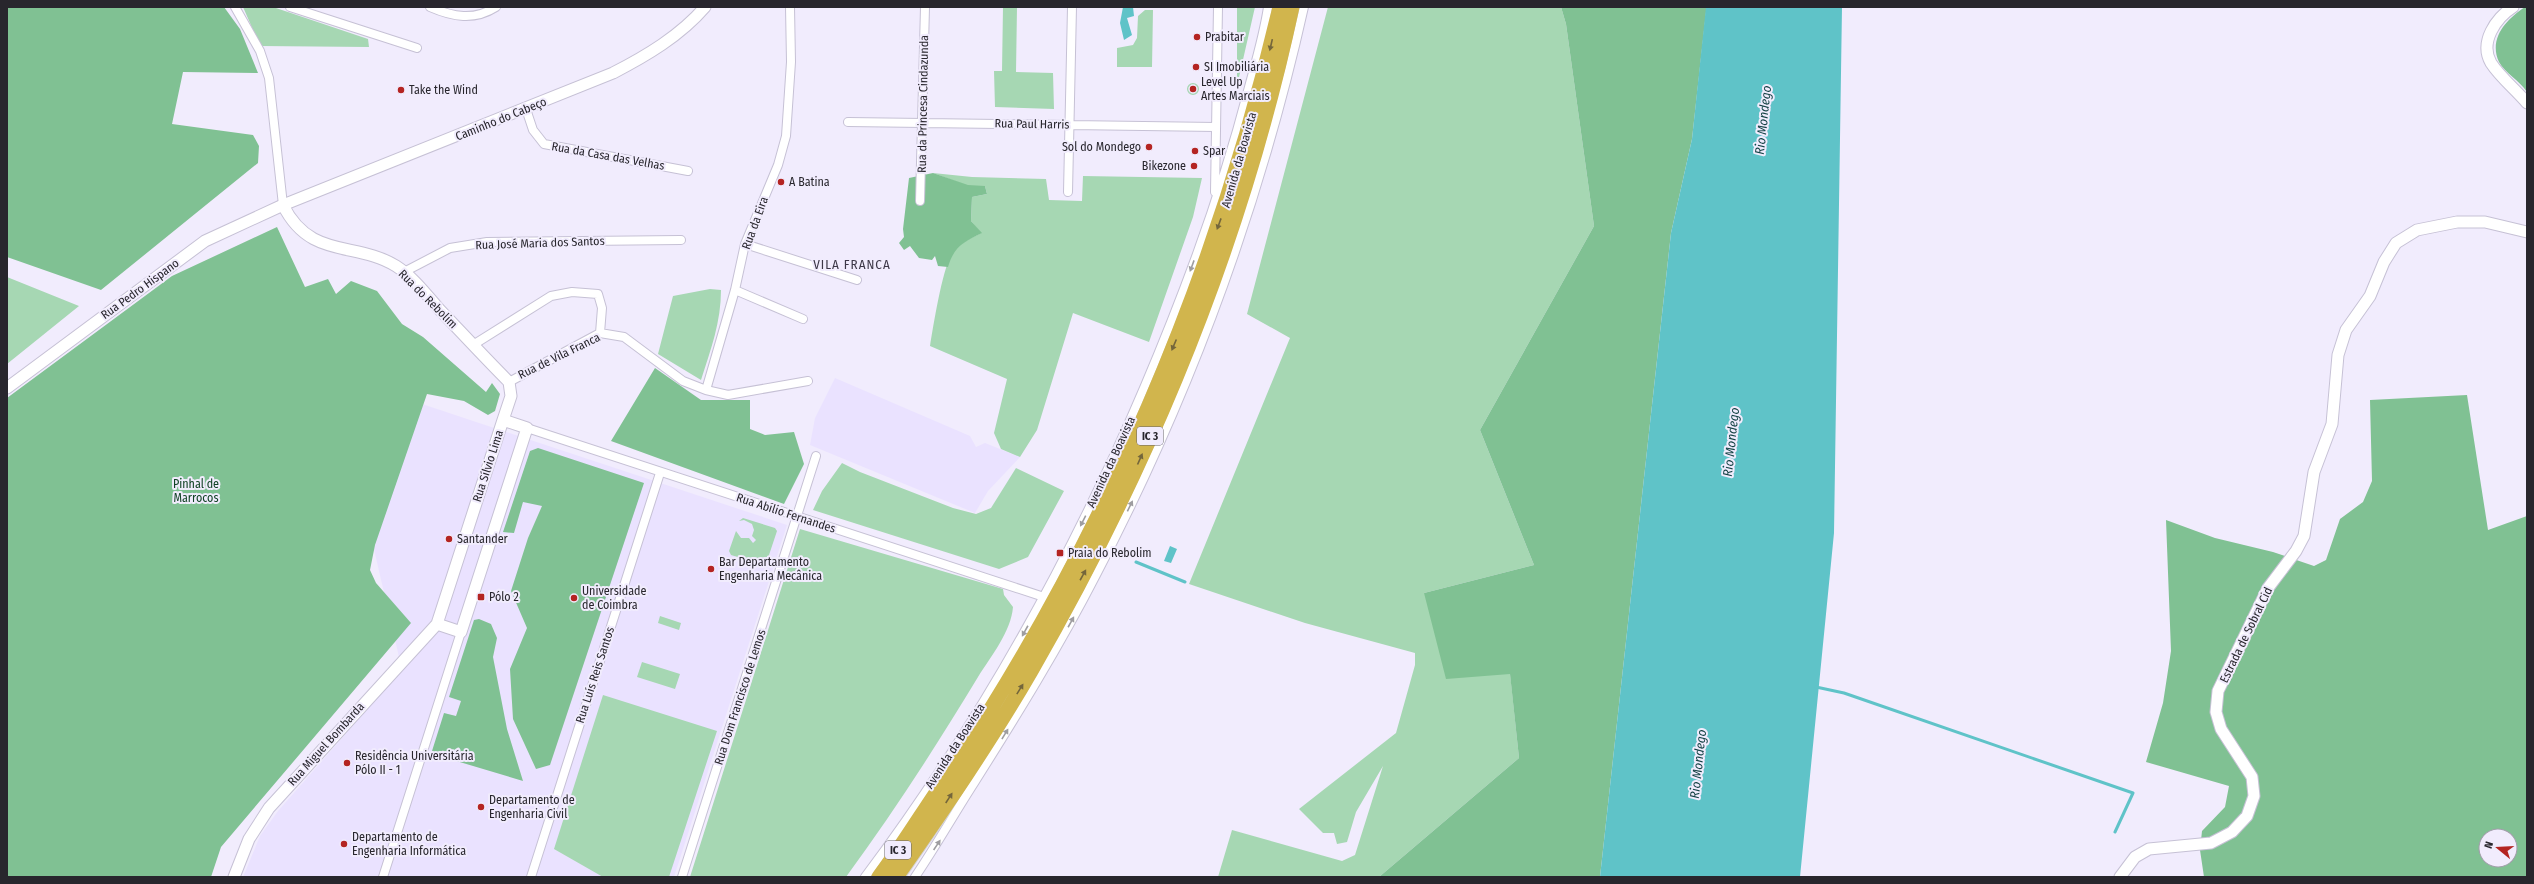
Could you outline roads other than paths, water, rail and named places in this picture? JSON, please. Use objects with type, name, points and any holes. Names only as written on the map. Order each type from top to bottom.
[{"type":"highway","name":"Avenida da Boavista","points":[[878,877],[978,731],[1076,561],[1117,477],[1176,340],[1224,210],[1267,64],[1280,7]]},
{"type":"highway","name":"Avenida da Boavista","points":[[896,877],[976,758],[1030,671],[1130,482],[1189,346],[1238,214],[1279,68],[1292,7]]},
{"type":"street","points":[[235,7],[260,51],[269,78],[283,205]]},
{"type":"street","points":[[290,7],[417,48]]},
{"type":"street","points":[[430,7],[444,13],[464,17],[484,13],[496,7]]},
{"type":"street","name":"Caminho do Cabeço","points":[[283,205],[613,73],[644,57],[673,36],[705,7]]},
{"type":"street","name":"Rua da Eira","points":[[706,390],[736,290],[745,244],[778,165],[786,136],[790,62],[790,7]]},
{"type":"street","name":"Rua da Princesa Cindazunda","points":[[920,201],[925,7]]},
{"type":"street","points":[[1068,192],[1072,7]]},
{"type":"street","points":[[1215,203],[1218,7]]},
{"type":"street","name":"Avenida da Boavista","points":[[865,877],[969,725],[1044,597],[1106,474],[1141,398],[1215,203],[1244,104],[1268,7]]},
{"type":"street","name":"Avenida da Boavista","points":[[915,877],[941,840],[1040,676],[1090,586],[1140,487],[1206,330],[1247,217],[1290,71],[1304,7]]},
{"type":"street","points":[[2513,7],[2502,15],[2491,31],[2487,51],[2491,63],[2527,103]]},
{"type":"street","name":"Rua da Casa das Velhas","points":[[526,109],[533,130],[544,144],[688,171]]},
{"type":"street","name":"Rua Paul Harris","points":[[848,122],[1216,127]]},
{"type":"street","name":"Rua do Rebolim","points":[[283,205],[292,222],[321,242],[333,248],[382,259],[404,272],[509,382]]},
{"type":"street","name":"Rua Pedro Hispano","points":[[7,388],[205,241],[283,205]]},
{"type":"street","name":"Estrada de Sobral Cid","points":[[2120,877],[2135,857],[2149,849],[2211,843],[2232,832],[2246,816],[2254,796],[2252,777],[2220,729],[2216,712],[2218,691],[2268,588],[2296,551],[2304,536],[2314,472],[2332,424],[2338,355],[2346,330],[2370,296],[2384,262],[2396,244],[2417,230],[2457,222],[2485,222],[2527,232]]},
{"type":"street","name":"Rua José Maria dos Santos","points":[[404,272],[450,248],[488,242],[681,240]]},
{"type":"street","points":[[745,244],[857,280]]},
{"type":"street","points":[[736,290],[803,319]]},
{"type":"street","points":[[473,345],[550,296],[572,292],[598,294],[602,308],[600,333]]},
{"type":"street","name":"Rua de Vila Franca","points":[[509,382],[600,333],[624,337],[683,381],[706,390],[728,395],[808,381]]},
{"type":"street","points":[[503,420],[511,396],[509,382]]},
{"type":"street","name":"Rua Sílvio Lima","points":[[436,624],[503,420],[527,428]]},
{"type":"street","points":[[383,877],[527,428]]},
{"type":"street","name":"Rua Abílio Fernandes","points":[[527,428],[660,473],[1044,597]]},
{"type":"street","name":"Rua Dom Francisco de Lemos","points":[[682,877],[798,517],[816,456]]},
{"type":"street","name":"Rua Luís Reis Santos","points":[[531,877],[660,473]]},
{"type":"street","points":[[436,624],[461,632]]},
{"type":"street","name":"Rua Miguel Bombarda","points":[[234,877],[249,839],[270,808],[436,624]]},
{"type":"water","points":[[1123,7],[1133,7],[1134,16],[1127,18],[1132,35],[1124,40],[1120,23]]},
{"type":"water","name":"Rio Mondego","points":[[1706,7],[1842,7],[1834,533],[1800,877],[1600,877],[1671,233],[1692,139]]},
{"type":"water","points":[[1170,546],[1177,549],[1171,563],[1164,561]]},
{"type":"waterway","points":[[1136,562],[1185,582]]},
{"type":"waterway","points":[[1816,687],[1844,693],[2133,793],[2115,832]]},
{"type":"place","name":"Prabitar","points":[[1197,37]]},
{"type":"place","name":"SI Imobiliária","points":[[1196,67]]},
{"type":"place","name":"Level Up Artes Marciais","points":[[1193,89]]},
{"type":"place","name":"Take the Wind","points":[[401,90]]},
{"type":"place","name":"Sol do Mondego","points":[[1149,147]]},
{"type":"place","name":"Spar","points":[[1195,151]]},
{"type":"place","name":"Bikezone","points":[[1194,166]]},
{"type":"place","name":"A Batina","points":[[781,182]]},
{"type":"place","name":"Santander","points":[[449,539]]},
{"type":"place","name":"Praia do Rebolim","points":[[1060,553]]},
{"type":"place","name":"Bar Departamento Engenharia Mecânica","points":[[711,569]]},
{"type":"place","name":"Pólo 2","points":[[481,597]]},
{"type":"place","name":"Universidade de Coimbra","points":[[574,598]]},
{"type":"place","name":"Residência Universitária Pólo II - 1","points":[[347,763]]},
{"type":"place","name":"Departamento de Engenharia Civil","points":[[481,807]]},
{"type":"place","name":"Departamento de Engenharia Informática","points":[[344,844]]},
{"type":"district","name":"VILA FRANCA","points":[[852,264]]},
{"type":"park label","name":"Pinhal de Marrocos","points":[[196,491]]}]
